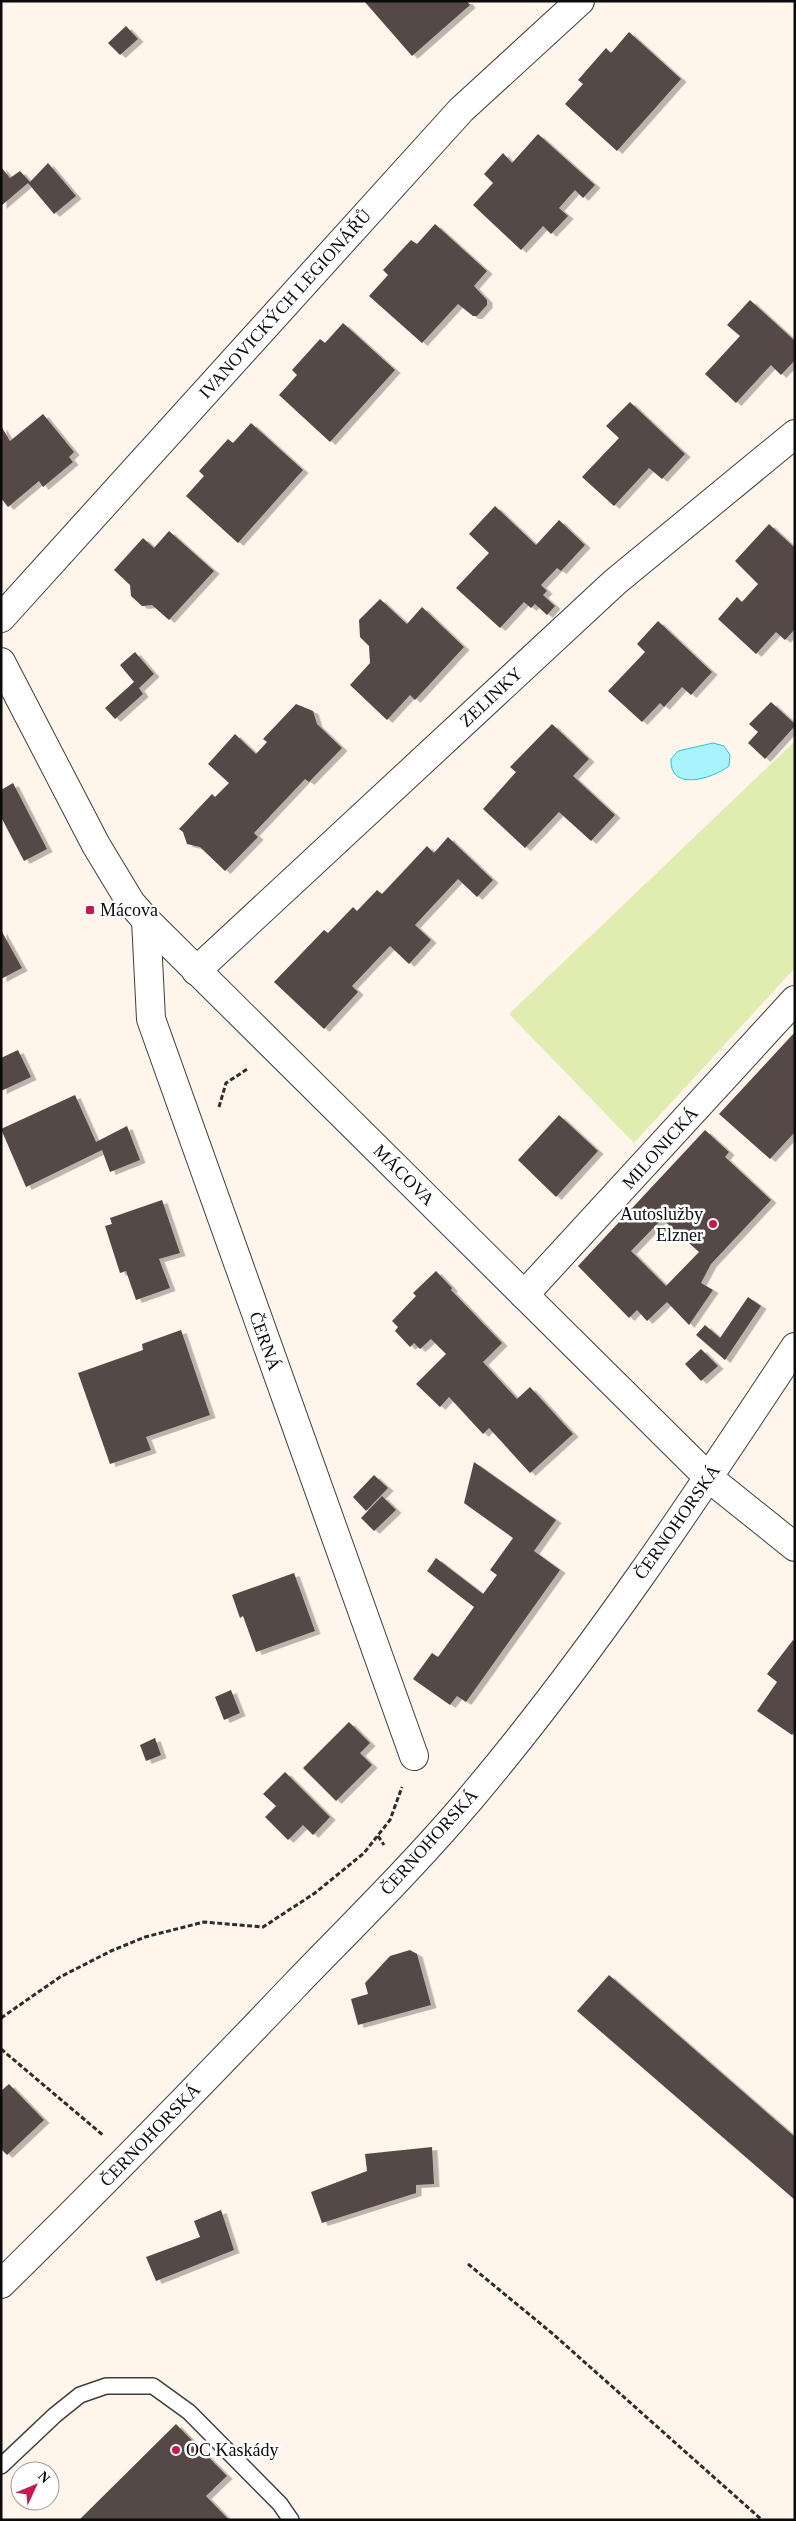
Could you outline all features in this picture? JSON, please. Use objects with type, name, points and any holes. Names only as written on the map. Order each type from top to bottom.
[{"type":"street","name":"IVANOVICKÝCH LEGIONÁŘŮ","points":[[1,618],[455,116],[580,1]]},
{"type":"street","name":"ZELINKY","points":[[196,971],[615,582],[795,434]]},
{"type":"street","name":"MÁCOVA","points":[[1,662],[96,845],[131,903],[146,920],[709,1478],[795,1547]]},
{"type":"street","name":"ČERNÁ","points":[[146,920],[150,1020],[414,1756]]},
{"type":"street","name":"MILONICKÁ","points":[[524,1295],[795,1000]]},
{"type":"street","name":"ČERNOHORSKÁ","points":[[1,2284],[129,2158],[404,1873],[470,1798],[562,1684],[709,1478],[795,1348]]},
{"type":"lane","points":[[1,2466],[55,2415],[80,2395],[106,2386],[153,2386],[189,2412],[280,2504],[291,2520]]},
{"type":"path","points":[[192,1134],[216,1116],[226,1083],[234,1076],[257,1063]]},
{"type":"path","points":[[1,2018],[60,1977],[111,1950],[145,1937],[204,1922],[263,1927],[289,1912],[364,1853],[390,1820],[414,1756]]},
{"type":"path","points":[[1,2049],[129,2158]]},
{"type":"path","points":[[468,2264],[552,2334],[762,2520]]},
{"type":"green space","points":[[795,741],[795,968],[634,1143],[509,1014]]},
{"type":"water","points":[[713,743],[724,746],[730,755],[729,766],[712,775],[693,780],[677,776],[672,769],[671,759],[678,751]]},
{"type":"building","points":[[364,1],[467,1],[470,5],[412,56]]},
{"type":"building","points":[[126,26],[138,39],[120,55],[108,43]]},
{"type":"building","points":[[629,32],[681,79],[617,151],[565,104],[583,84],[578,80],[606,48],[611,53]]},
{"type":"building","points":[[538,134],[595,185],[583,198],[575,190],[559,208],[568,216],[551,234],[543,226],[521,250],[473,205],[493,183],[484,174],[503,153],[512,163]]},
{"type":"building","points":[[48,163],[76,196],[54,214],[28,183],[1,206],[1,167],[10,178],[20,171],[30,182]]},
{"type":"building","points":[[435,224],[487,271],[474,286],[487,300],[487,305],[477,316],[473,316],[458,304],[422,343],[369,296],[388,275],[383,270],[411,240],[417,244]]},
{"type":"building","points":[[750,300],[795,341],[795,360],[781,375],[771,365],[736,403],[705,374],[740,336],[727,325]]},
{"type":"building","points":[[343,323],[395,370],[330,442],[279,395],[297,375],[292,370],[320,339],[325,343]]},
{"type":"building","points":[[630,402],[685,454],[662,479],[649,468],[614,506],[582,477],[619,438],[606,426]]},
{"type":"building","points":[[43,414],[74,452],[69,457],[73,462],[43,487],[39,481],[8,507],[1,498],[1,426],[10,441]]},
{"type":"building","points":[[251,423],[303,470],[238,543],[186,496],[204,476],[199,471],[228,439],[233,443]]},
{"type":"building","points":[[495,506],[536,545],[559,520],[585,545],[561,571],[557,568],[541,585],[547,591],[543,595],[555,606],[547,615],[535,604],[531,608],[524,602],[500,628],[456,588],[489,553],[469,534]]},
{"type":"building","points":[[769,524],[795,548],[795,629],[785,640],[776,632],[756,654],[718,619],[737,597],[742,602],[758,584],[735,561]]},
{"type":"building","points":[[169,531],[214,571],[169,620],[152,605],[142,606],[131,596],[130,585],[114,570],[143,538],[154,548]]},
{"type":"building","points":[[380,599],[407,624],[422,607],[464,647],[415,700],[410,695],[387,720],[350,685],[370,663],[369,646],[360,637],[359,620]]},
{"type":"building","points":[[658,621],[712,672],[691,695],[682,687],[664,707],[660,703],[642,722],[608,691],[645,652],[637,644]]},
{"type":"building","points":[[135,652],[154,674],[139,688],[143,694],[115,719],[105,708],[134,682],[120,665]]},
{"type":"building","points":[[771,702],[795,726],[765,759],[748,743],[758,732],[749,724]]},
{"type":"building","points":[[296,704],[313,711],[317,724],[342,748],[309,782],[305,779],[254,833],[258,837],[225,871],[200,847],[187,844],[183,832],[179,829],[212,794],[215,797],[229,783],[208,764],[235,734],[256,754],[267,742],[263,739]]},
{"type":"building","points":[[552,724],[589,759],[573,776],[615,815],[591,841],[559,812],[525,848],[483,809],[516,772],[510,767]]},
{"type":"building","points":[[13,783],[47,849],[24,861],[1,817],[1,790]]},
{"type":"building","points":[[448,837],[493,880],[477,897],[458,879],[415,925],[431,940],[409,964],[390,946],[352,986],[358,992],[324,1029],[274,982],[324,930],[328,933],[353,907],[357,911],[377,890],[382,894],[427,846],[434,853]]},
{"type":"building","points":[[1,930],[22,968],[1,979]]},
{"type":"building","points":[[795,1032],[795,1132],[770,1159],[719,1114]]},
{"type":"building","points":[[18,1050],[31,1077],[1,1091],[1,1058]]},
{"type":"building","points":[[75,1095],[96,1142],[127,1126],[140,1160],[110,1172],[102,1150],[26,1187],[1,1129]]},
{"type":"building","points":[[559,1115],[598,1151],[556,1197],[518,1160]]},
{"type":"building","points":[[705,1130],[729,1152],[725,1157],[771,1200],[711,1264],[701,1283],[713,1290],[689,1325],[667,1302],[647,1321],[637,1310],[629,1318],[578,1266]],"holes":[[[662,1219],[699,1252],[666,1286],[631,1251]]]},
{"type":"building","points":[[162,1200],[180,1253],[159,1259],[170,1288],[136,1300],[126,1271],[120,1273],[105,1226],[112,1224],[110,1218]]},
{"type":"building","points":[[436,1271],[452,1288],[451,1290],[502,1343],[483,1362],[517,1399],[530,1387],[573,1434],[530,1473],[489,1428],[483,1434],[449,1397],[440,1407],[416,1384],[446,1354],[431,1339],[420,1349],[414,1343],[410,1347],[395,1331],[398,1327],[392,1321],[416,1296],[413,1293]]},
{"type":"building","points":[[748,1297],[761,1306],[725,1360],[696,1335],[705,1325],[720,1338]]},
{"type":"building","points":[[181,1330],[210,1415],[146,1437],[151,1450],[110,1464],[78,1373],[143,1350],[142,1344]]},
{"type":"building","points":[[701,1349],[718,1366],[701,1381],[685,1364]]},
{"type":"building","points":[[474,1462],[556,1520],[534,1551],[560,1570],[466,1702],[457,1696],[450,1705],[413,1679],[432,1653],[438,1657],[474,1607],[427,1571],[436,1558],[483,1594],[497,1575],[490,1570],[513,1538],[464,1503]]},
{"type":"building","points":[[374,1475],[388,1488],[366,1511],[353,1497]]},
{"type":"building","points":[[382,1496],[396,1510],[374,1531],[361,1518]]},
{"type":"building","points":[[294,1573],[315,1631],[256,1652],[243,1616],[240,1618],[232,1595]]},
{"type":"building","points":[[793,1640],[795,1642],[795,1731],[792,1735],[757,1711],[777,1682],[767,1674]]},
{"type":"building","points":[[231,1690],[240,1713],[224,1720],[215,1697]]},
{"type":"building","points":[[349,1722],[370,1743],[360,1753],[372,1765],[336,1801],[303,1768]]},
{"type":"building","points":[[155,1738],[161,1755],[146,1761],[140,1745]]},
{"type":"building","points":[[285,1772],[330,1817],[313,1835],[303,1825],[288,1840],[265,1817],[276,1806],[263,1794]]},
{"type":"building","points":[[410,1950],[417,1954],[431,2005],[358,2025],[351,1999],[368,1994],[365,1983],[390,1956]]},
{"type":"building","points":[[609,1975],[795,2137],[795,2200],[577,2011]]},
{"type":"building","points":[[9,2084],[44,2120],[7,2155],[1,2149],[1,2091]]},
{"type":"building","points":[[432,2147],[434,2184],[416,2185],[416,2193],[322,2223],[311,2192],[367,2171],[365,2154]]},
{"type":"building","points":[[221,2210],[234,2250],[156,2281],[146,2257],[200,2237],[194,2221]]},
{"type":"building","name":"OC Kaskády","points":[[176,2424],[227,2476],[206,2496],[229,2520],[79,2520]]},
{"type":"place","name":"Mácova","points":[[90,910]]},
{"type":"place","name":"Autoslužby Elzner","points":[[713,1224]]},
{"type":"place","name":"OC Kaskády","points":[[176,2450]]}]
